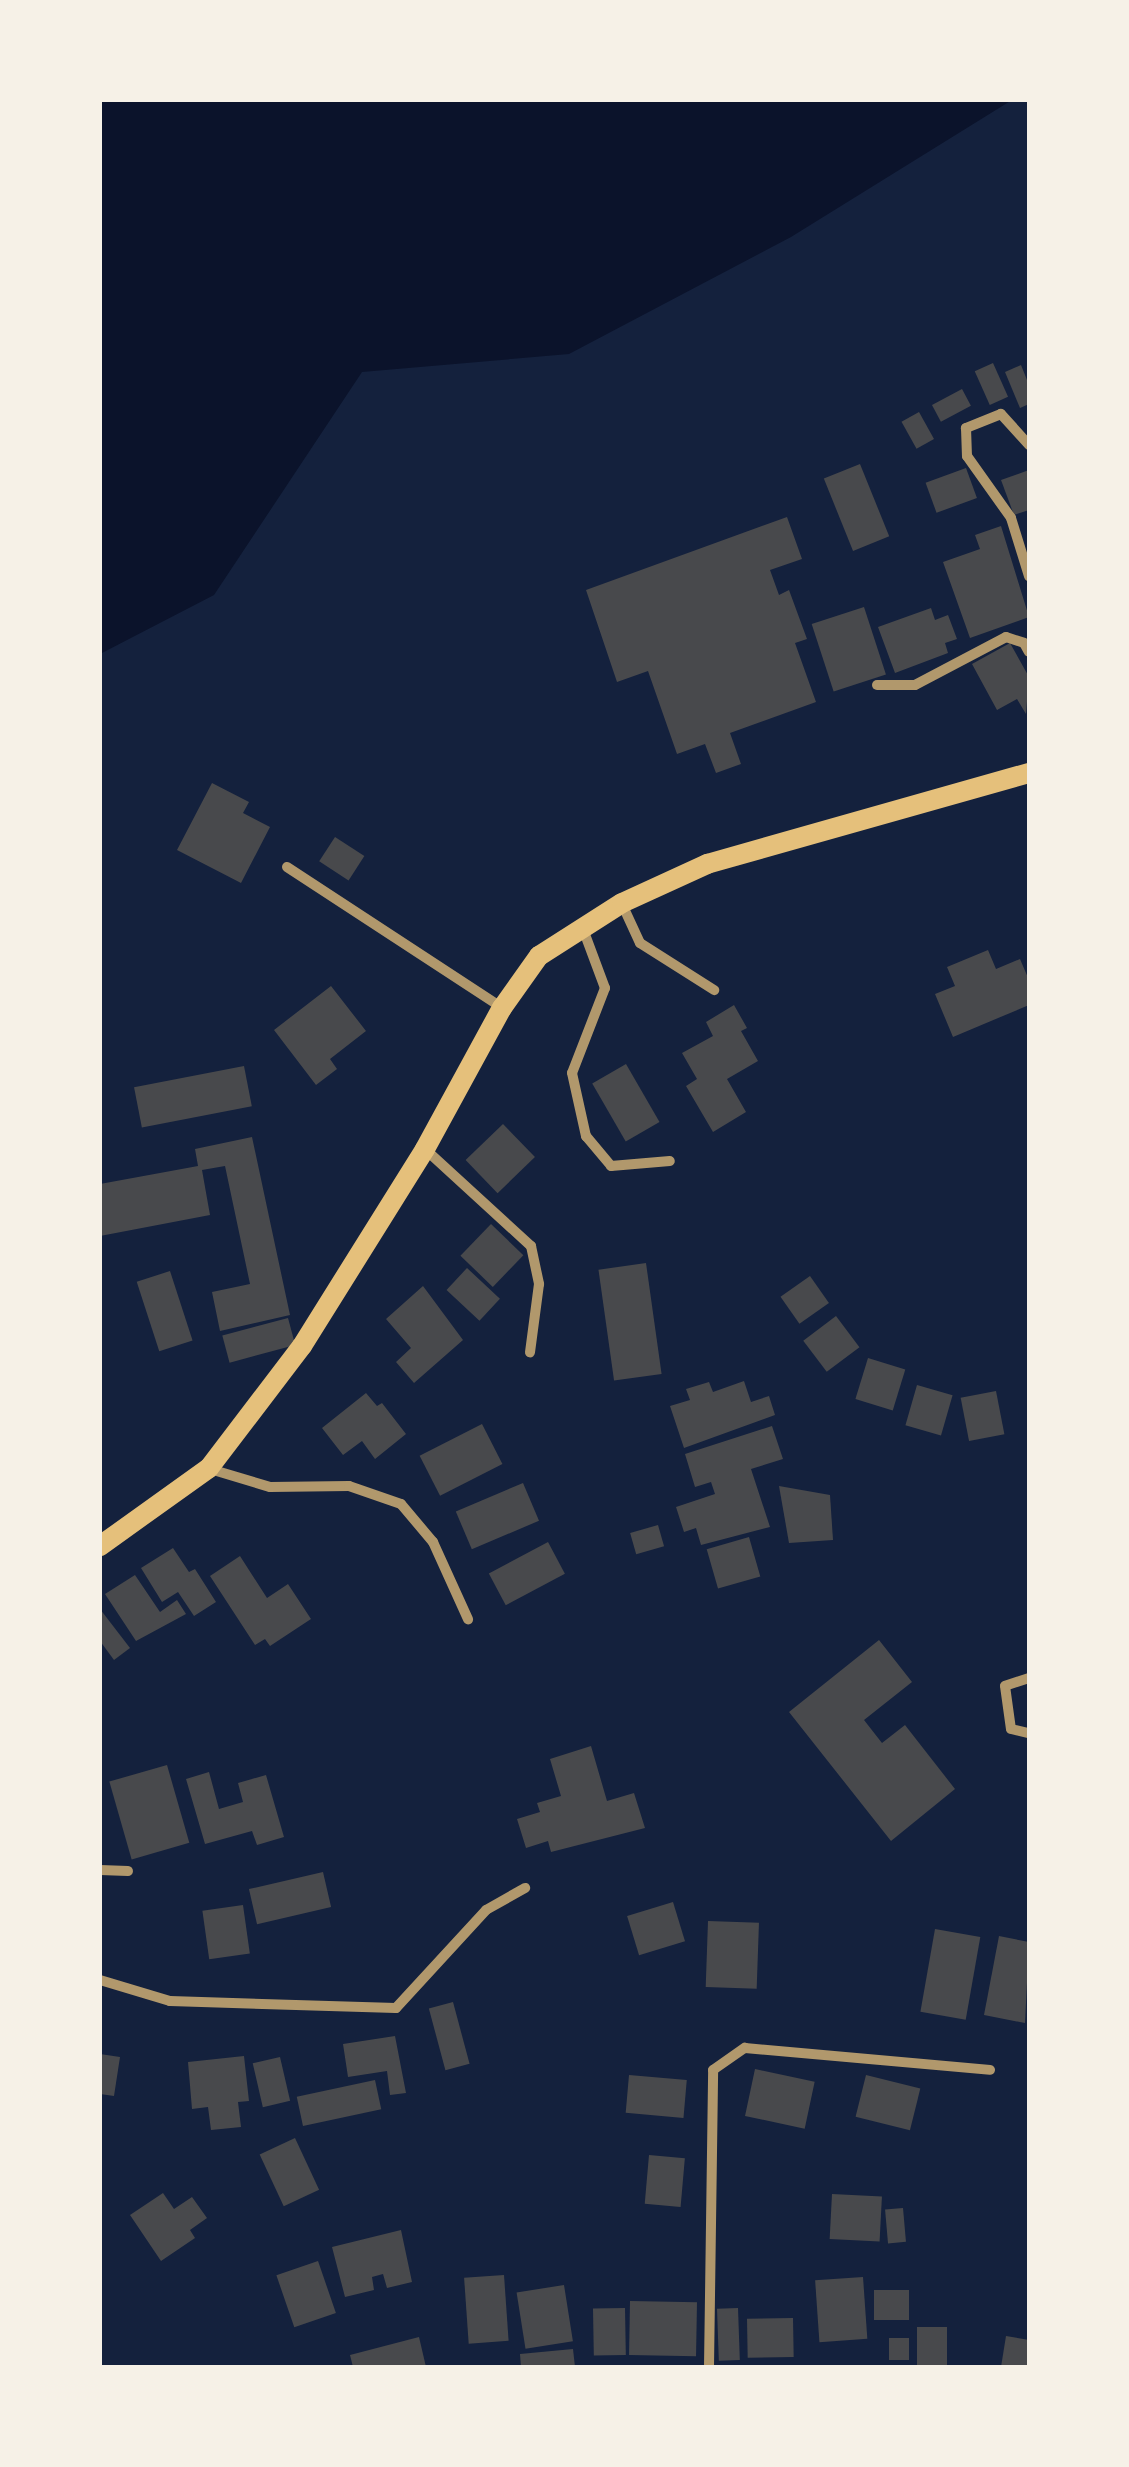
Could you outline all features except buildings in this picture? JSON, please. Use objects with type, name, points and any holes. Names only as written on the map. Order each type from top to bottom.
[{"type":"main road","points":[[100,1546],[209,1468],[302,1346],[425,1149],[502,1008],[539,956],[622,903],[707,864],[1029,774]]},
{"type":"street","points":[[1029,445],[1001,414],[966,428],[967,456],[1011,518],[1029,576]]},
{"type":"street","points":[[877,685],[915,685],[1006,637],[1024,642],[1029,652]]},
{"type":"street","points":[[287,868],[502,1008]]},
{"type":"street","points":[[622,903],[640,943],[714,990]]},
{"type":"street","points":[[582,928],[605,988],[572,1073],[586,1136],[611,1166],[670,1161]]},
{"type":"street","points":[[425,1149],[531,1246],[538,1284],[530,1352]]},
{"type":"street","points":[[209,1468],[270,1487],[348,1486],[402,1504],[434,1542],[468,1619]]},
{"type":"street","points":[[1029,1678],[1004,1686],[1011,1729],[1029,1733]]},
{"type":"street","points":[[100,1870],[128,1871]]},
{"type":"street","points":[[100,1980],[170,2001],[396,2008],[486,1910],[526,1888]]},
{"type":"street","points":[[709,2367],[713,2070],[745,2048],[990,2070]]},
{"type":"water","points":[[100,100],[1012,100],[791,237],[569,354],[362,372],[214,595],[100,654]]}]
